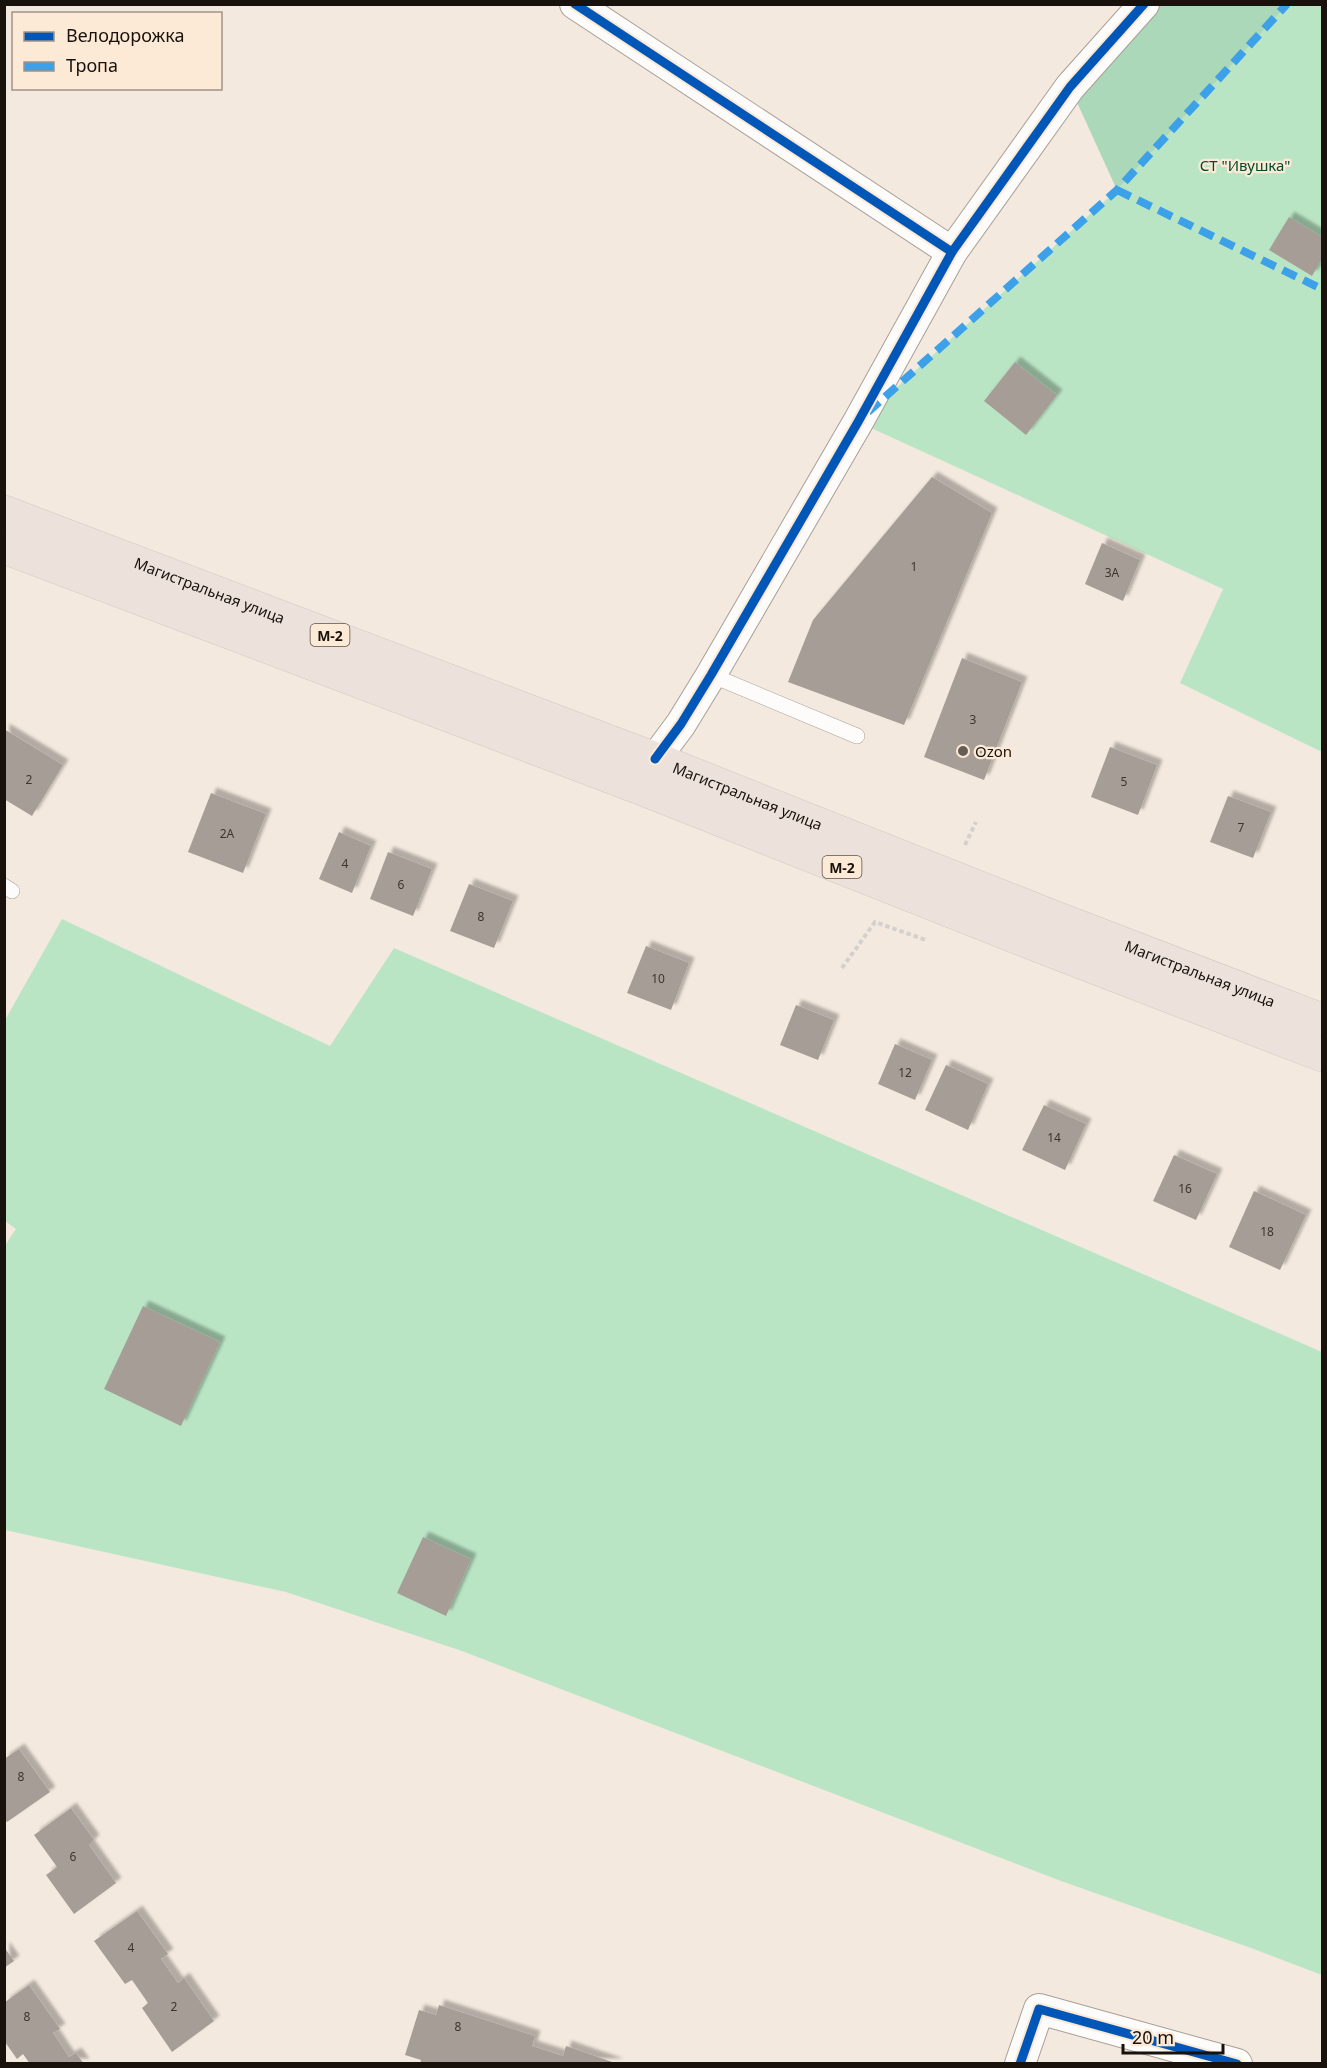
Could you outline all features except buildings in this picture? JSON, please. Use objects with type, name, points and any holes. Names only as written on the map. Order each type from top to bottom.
[{"type":"highway","name":"Магистральная улица","points":[[4,512],[655,759],[1041,912],[1323,1020]]},
{"type":"highway","name":"Магистральная улица","points":[[4,547],[654,794],[1323,1055]]},
{"type":"street","points":[[575,4],[952,252]]},
{"type":"street","points":[[655,759],[681,724],[711,675],[858,422],[952,252],[1070,87],[1144,4]]},
{"type":"street","points":[[1020,2064],[1039,2009],[1237,2064]]},
{"type":"lane","points":[[711,675],[857,736]]},
{"type":"green space","points":[[1144,5],[1287,5],[1117,190],[1070,87]]},
{"type":"green space","name":"СТ \"Ивушка\"","points":[[1287,5],[1322,5],[1322,752],[1180,683],[1223,589],[858,422],[1117,190]]},
{"type":"green space","points":[[62,919],[330,1046],[394,948],[1322,1352],[1322,1975],[1061,1881],[462,1651],[286,1592],[5,1530],[4,1247],[16,1229],[5,1221],[5,1020]]},
{"type":"marked path","points":[[868,412],[1117,190],[1287,4]]},
{"type":"marked path","points":[[1117,190],[1322,289]]},
{"type":"cycle path","points":[[575,4],[952,252]]},
{"type":"cycle path","points":[[655,759],[681,724],[711,675],[858,422],[952,252],[1070,87],[1144,4]]},
{"type":"cycle path","points":[[1020,2064],[1039,2009],[1237,2064]]},
{"type":"place","name":"Ozon","points":[[963,751]]}]
